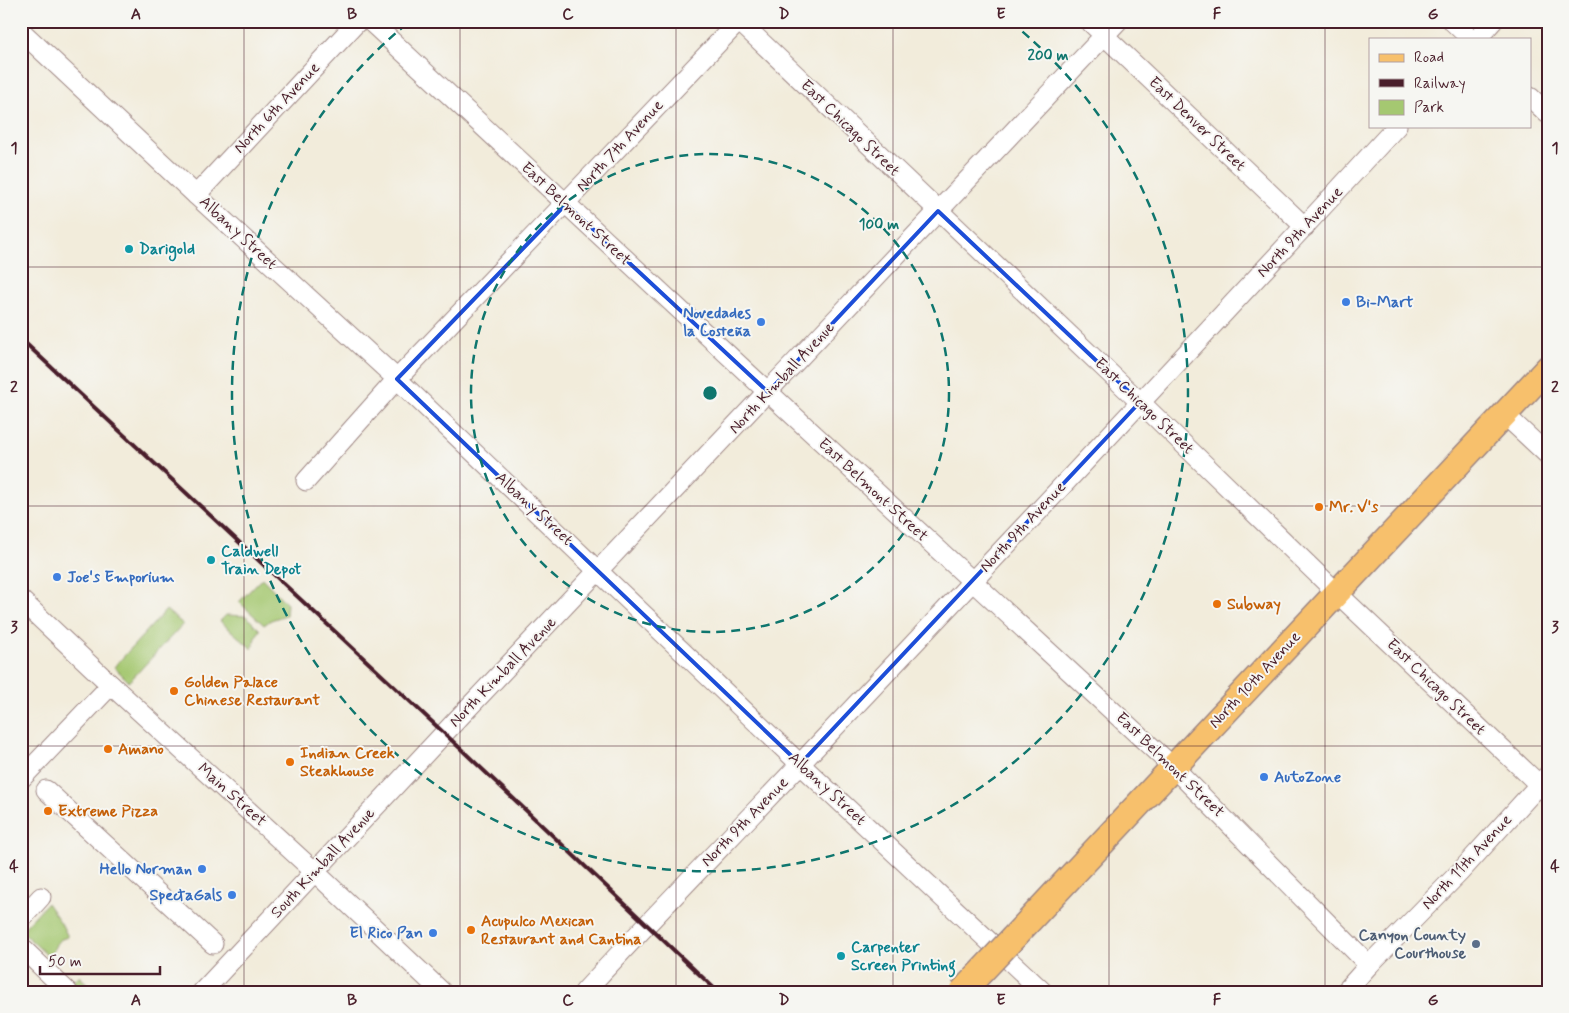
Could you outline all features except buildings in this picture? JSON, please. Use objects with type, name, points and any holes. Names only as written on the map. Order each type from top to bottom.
[{"type":"main road","name":"North 10th Avenue","points":[[962,992],[1548,368]]},
{"type":"street","name":"North 6th Avenue","points":[[196,195],[358,21]]},
{"type":"street","name":"East Belmont Street","points":[[370,21],[1173,767],[1369,964]]},
{"type":"street","name":"North 7th Avenue","points":[[306,482],[397,379],[739,21]]},
{"type":"street","name":"East Chicago Street","points":[[739,21],[1337,592],[1545,784]]},
{"type":"street","name":"East Denver Street","points":[[1089,21],[1305,227]]},
{"type":"street","name":"North Kimball Avenue","points":[[444,733],[1118,21]]},
{"type":"street","points":[[1452,21],[1470,38]]},
{"type":"street","points":[[1478,38],[1492,21]]},
{"type":"street","name":"Albany Street","points":[[21,31],[397,379],[800,764],[1043,992]]},
{"type":"street","points":[[1532,99],[1548,114]]},
{"type":"street","name":"North 9th Avenue","points":[[584,992],[1305,227],[1395,128]]},
{"type":"street","points":[[1504,414],[1548,455]]},
{"type":"street","name":"Main Street","points":[[21,600],[442,992]]},
{"type":"street","points":[[21,779],[111,685]]},
{"type":"street","name":"South Kimball Avenue","points":[[202,992],[444,733]]},
{"type":"street","name":"North 11th Avenue","points":[[1345,992],[1369,964],[1545,784]]},
{"type":"street","points":[[46,790],[213,944]]},
{"type":"street","points":[[21,919],[41,897]]},
{"type":"street","points":[[21,948],[50,963],[68,984]]},
{"type":"highlighted area","points":[[566,204],[768,392],[938,211],[1140,402],[800,764],[397,379]]},
{"type":"green space","points":[[262,578],[287,604],[286,615],[271,620],[264,625],[239,602]]},
{"type":"green space","points":[[166,610],[183,624],[129,682],[114,667]]},
{"type":"green space","points":[[226,615],[246,616],[260,630],[255,638],[252,649],[220,621]]},
{"type":"green space","points":[[47,903],[68,937],[57,942],[49,957],[21,931]]},
{"type":"green space","points":[[79,976],[96,992],[82,992],[72,982]]},
{"type":"railway","points":[[21,339],[444,733],[718,992]]},
{"type":"place","name":"Darigold","points":[[129,249]]},
{"type":"place","name":"Bi-Mart","points":[[1346,302]]},
{"type":"place","name":"Novedades la Costeña","points":[[761,322]]},
{"type":"place","name":"Mr. V's","points":[[1319,507]]},
{"type":"place","name":"Caldwell Train Depot","points":[[211,560]]},
{"type":"place","name":"Joe's Emporium","points":[[57,577]]},
{"type":"place","name":"Subway","points":[[1217,604]]},
{"type":"place","name":"Golden Palace Chinese Restaurant","points":[[174,691]]},
{"type":"place","name":"Amano","points":[[108,749]]},
{"type":"place","name":"Indian Creek Steakhouse","points":[[290,762]]},
{"type":"place","name":"AutoZone","points":[[1264,777]]},
{"type":"place","name":"Extreme Pizza","points":[[48,811]]},
{"type":"place","name":"Hello Norman","points":[[202,869]]},
{"type":"place","name":"SpectaGals","points":[[232,895]]},
{"type":"place","name":"Acupulco Mexican Restaurant and Cantina","points":[[471,930]]},
{"type":"place","name":"El Rico Pan","points":[[433,933]]},
{"type":"place","name":"Canyon County Courthouse","points":[[1476,944]]},
{"type":"place","name":"Carpenter Screen Printing","points":[[841,956]]}]
